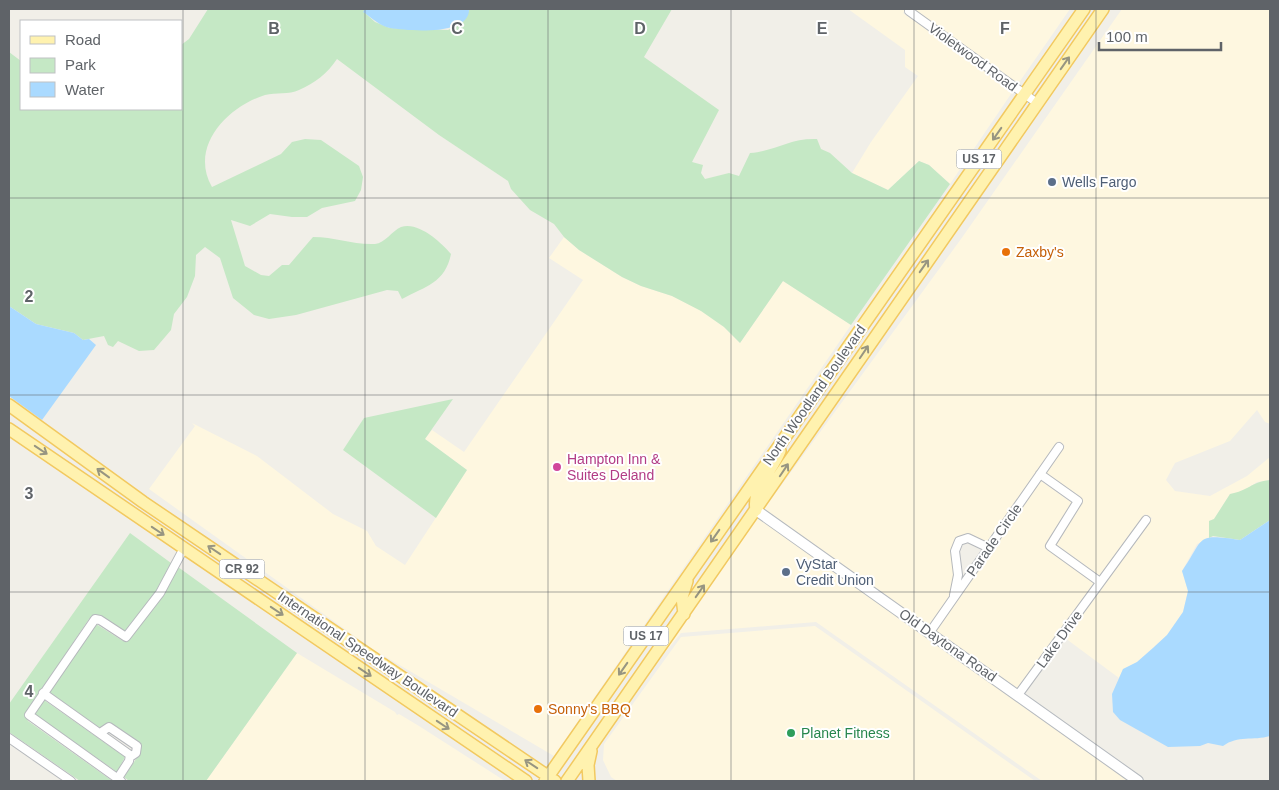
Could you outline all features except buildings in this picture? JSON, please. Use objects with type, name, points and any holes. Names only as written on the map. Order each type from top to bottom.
[{"type":"main road","name":"North Woodland Boulevard","points":[[550,780],[788,430],[1084,9]]},
{"type":"main road","name":"North Woodland Boulevard","points":[[567,781],[1103,9]]},
{"type":"main road","points":[[896,306],[894,291],[902,269]]},
{"type":"main road","points":[[880,300],[885,312],[880,328]]},
{"type":"main road","name":"International Speedway Boulevard","points":[[9,405],[143,502],[486,734],[550,780]]},
{"type":"main road","name":"International Speedway Boulevard","points":[[9,429],[526,781]]},
{"type":"main road","points":[[756,510],[754,500],[756,492],[775,464],[788,430]]},
{"type":"main road","points":[[743,496],[746,513],[743,528]]},
{"type":"main road","points":[[133,513],[143,502]]},
{"type":"main road","points":[[237,584],[246,572]]},
{"type":"main road","points":[[684,614],[682,597],[690,572]]},
{"type":"main road","points":[[328,646],[341,636]]},
{"type":"main road","points":[[402,697],[406,680]]},
{"type":"main road","points":[[477,747],[486,734]]},
{"type":"main road","points":[[589,781],[588,765],[593,745]]},
{"type":"street","name":"Violetwood Road","points":[[909,11],[1037,103]]},
{"type":"street","name":"Parade Circle","points":[[930,632],[1059,447]]},
{"type":"street","points":[[1040,474],[1078,501],[1050,546],[1100,582]]},
{"type":"street","name":"Old Daytona Road","points":[[756,510],[1138,781]]},
{"type":"street","name":"Lake Drive","points":[[1018,695],[1146,520]]},
{"type":"street","points":[[953,599],[958,575],[955,551],[959,541],[968,538],[988,548]]},
{"type":"street","points":[[43,693],[130,757],[118,780],[30,717],[30,713],[43,693],[94,619],[100,620],[126,638],[160,593],[184,548]]},
{"type":"street","points":[[9,738],[72,781]]},
{"type":"shaded area","points":[[848,9],[906,9],[903,13],[1013,91],[950,184],[929,165],[919,161],[888,190],[852,173],[871,142],[918,76],[905,67],[905,50]]},
{"type":"shaded area","points":[[914,9],[1070,9],[1018,84]]},
{"type":"shaded area","points":[[1122,9],[1270,9],[1270,424],[1265,422],[1257,410],[1230,441],[1175,463],[1166,480],[1175,491],[1210,496],[1247,476],[1270,457],[1270,480],[1257,482],[1240,493],[1230,494],[1214,519],[1209,521],[1209,538],[1197,544],[1182,571],[1188,591],[1183,612],[1167,635],[1137,662],[1123,669],[1119,678],[1065,638],[1152,518],[1145,514],[1100,576],[1056,544],[1082,503],[1081,497],[1046,473],[1065,446],[1059,441],[987,542],[970,534],[955,540],[951,552],[954,576],[949,598],[929,626],[764,509],[961,239]]},
{"type":"shaded area","points":[[564,237],[579,250],[622,277],[641,286],[672,296],[702,311],[724,327],[740,343],[783,281],[851,325],[554,756],[374,650],[149,489],[195,426],[192,423],[257,456],[333,514],[367,531],[376,546],[405,565],[467,470],[425,439],[432,430],[464,452],[583,280],[549,258]]},
{"type":"shaded area","points":[[1041,481],[1072,503],[1046,543],[1047,549],[1094,583],[1018,689],[936,631]]},
{"type":"shaded area","points":[[758,517],[1130,781],[1042,781],[816,622],[681,633],[664,654]]},
{"type":"shaded area","points":[[815,626],[1035,781],[617,781],[611,777],[603,760],[604,744],[681,637]]},
{"type":"shaded area","points":[[297,653],[397,715],[399,714],[419,726],[505,781],[206,781]]},
{"type":"green space","points":[[208,9],[365,9],[364,12],[375,22],[390,28],[448,30],[454,27],[469,9],[672,9],[644,57],[719,110],[692,162],[703,165],[701,173],[705,179],[729,173],[739,176],[750,153],[768,150],[798,140],[817,139],[821,149],[830,153],[852,173],[888,190],[919,161],[929,165],[950,184],[851,325],[783,281],[740,343],[724,327],[701,311],[672,296],[641,286],[622,277],[579,250],[564,237],[554,224],[530,210],[511,189],[508,181],[439,135],[337,59],[325,74],[295,92],[265,95],[237,109],[225,119],[209,143],[205,157],[206,172],[212,187],[281,154],[292,142],[305,139],[321,140],[359,166],[363,177],[361,190],[355,201],[322,208],[307,217],[270,214],[250,226],[231,220],[245,266],[261,275],[269,276],[282,265],[289,265],[313,237],[375,244],[401,227],[408,226],[415,227],[429,234],[451,254],[448,264],[439,278],[402,299],[398,291],[387,290],[296,315],[269,319],[254,315],[233,298],[220,258],[205,247],[196,255],[195,276],[187,297],[174,314],[171,330],[154,350],[139,351],[118,341],[113,347],[108,345],[104,336],[83,340],[74,333],[36,324],[9,306],[9,52],[20,60],[20,110],[182,110],[182,44],[189,39]]},
{"type":"green space","points":[[453,399],[425,439],[467,470],[436,518],[343,450],[364,418]]},
{"type":"green space","points":[[1270,480],[1270,520],[1240,540],[1213,536],[1209,538],[1209,521],[1214,519],[1230,494]]},
{"type":"green space","points":[[130,533],[171,563],[156,591],[125,631],[99,615],[89,619],[25,714],[28,721],[111,780],[80,781],[9,732],[9,704]]},
{"type":"green space","points":[[178,567],[297,653],[206,781],[129,781],[124,777],[140,753],[139,743],[111,723],[100,728],[49,692],[96,624],[123,641],[129,640],[163,595]]},
{"type":"green space","points":[[44,700],[125,757],[117,772],[34,714]]},
{"type":"water","points":[[365,9],[469,9],[467,18],[460,24],[437,30],[424,30],[386,27],[363,12]]},
{"type":"water","points":[[9,306],[36,324],[74,333],[83,340],[89,339],[96,345],[42,420],[9,396]]},
{"type":"water","points":[[1270,520],[1270,736],[1234,740],[1223,746],[1208,743],[1200,746],[1168,747],[1120,720],[1113,712],[1112,694],[1123,669],[1137,662],[1167,635],[1183,612],[1188,591],[1182,571],[1198,545],[1202,540],[1215,537],[1240,540]]},
{"type":"place","name":"Wells Fargo","points":[[1052,182]]},
{"type":"place","name":"Zaxby's","points":[[1006,252]]},
{"type":"place","name":"Hampton Inn & Suites Deland","points":[[557,467]]},
{"type":"place","name":"VyStar Credit Union","points":[[786,572]]},
{"type":"place","name":"Sonny's BBQ","points":[[538,709]]},
{"type":"place","name":"Planet Fitness","points":[[791,733]]}]
